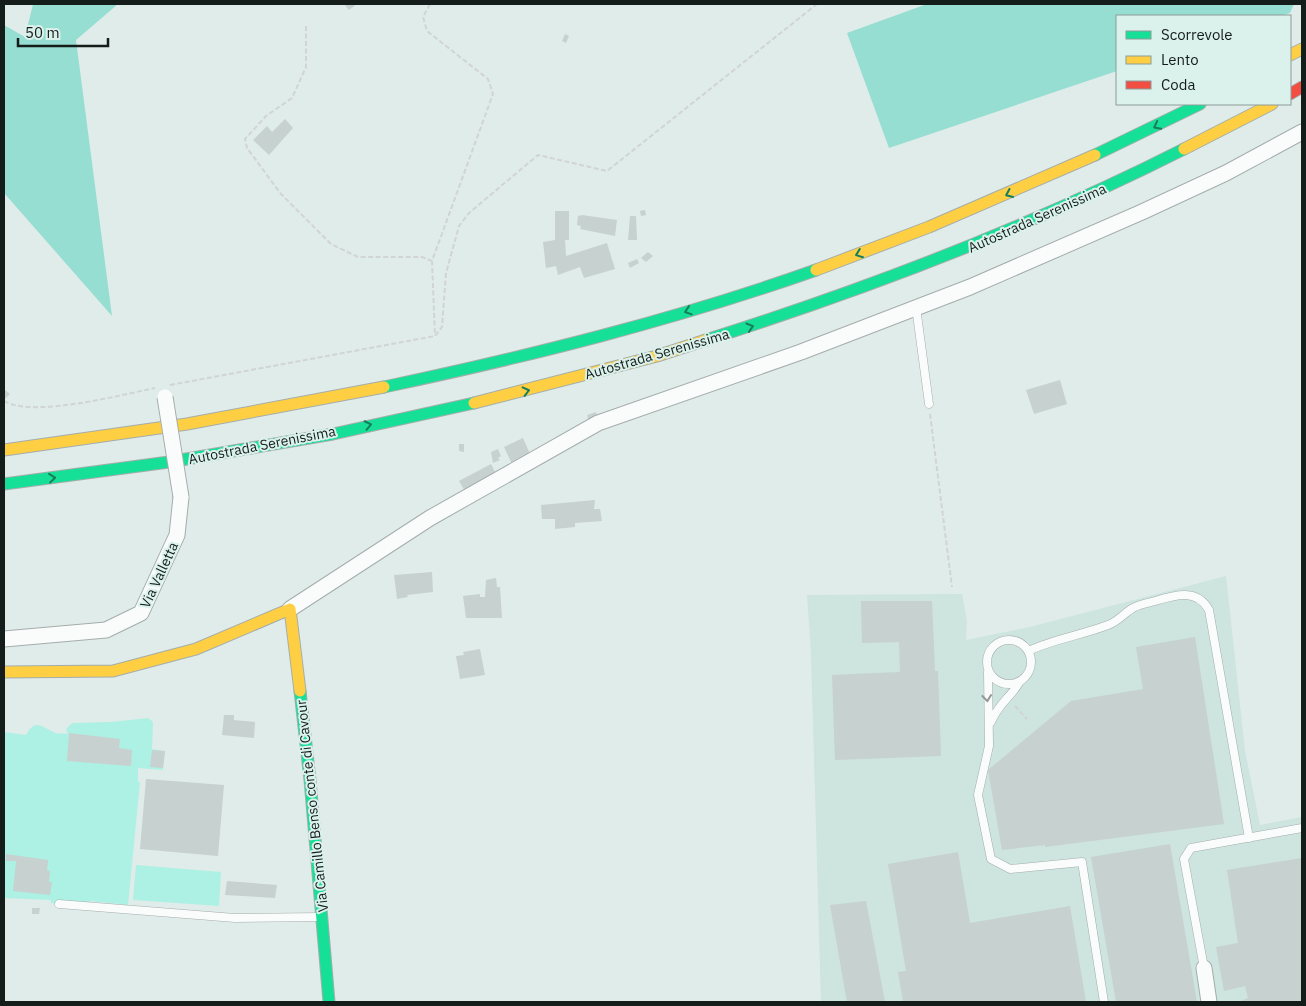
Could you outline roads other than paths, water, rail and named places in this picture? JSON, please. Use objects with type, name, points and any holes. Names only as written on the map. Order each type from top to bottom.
[{"type":"main road","points":[[1291,55],[1302,49]]},
{"type":"main road","points":[[1291,93],[1302,87]]},
{"type":"main road","points":[[4,450],[106,438],[281,408],[516,359],[654,321],[834,264],[931,227],[1066,169],[1198,105]]},
{"type":"main road","name":"Autostrada Serenissima","points":[[4,484],[112,471],[277,443],[521,392],[683,348],[842,296],[999,235],[1150,168],[1270,105]]},
{"type":"main road","points":[[4,672],[113,671],[196,649],[290,610]]},
{"type":"main road","name":"Via Camillo Benso conte di Cavour","points":[[290,610],[302,706],[323,917],[328,1002]]},
{"type":"street","points":[[290,610],[430,518],[598,423],[801,352],[916,307],[1142,212],[1226,173],[1302,132]]},
{"type":"street","name":"Via Valletta","points":[[4,639],[106,630],[141,613],[177,535],[181,497],[164,392]]},
{"type":"street","points":[[1204,968],[1210,1002]]},
{"type":"lane","points":[[916,307],[929,404]]},
{"type":"lane","points":[[1028,651],[1050,641],[1108,626],[1119,620],[1134,607],[1175,595],[1196,596],[1204,601],[1209,610],[1249,838]]},
{"type":"lane","points":[[990,724],[998,705],[1013,692],[1030,669],[1028,651],[1018,642],[1011,640],[998,642],[988,652],[986,666],[988,672],[986,688],[990,724],[989,746],[978,795],[991,859],[1010,869],[1082,862],[1104,1002]]},
{"type":"lane","points":[[988,672],[1001,684],[1019,682]]},
{"type":"lane","points":[[1204,968],[1184,859],[1191,848],[1302,828]]},
{"type":"lane","points":[[59,904],[236,918],[323,917]]}]
